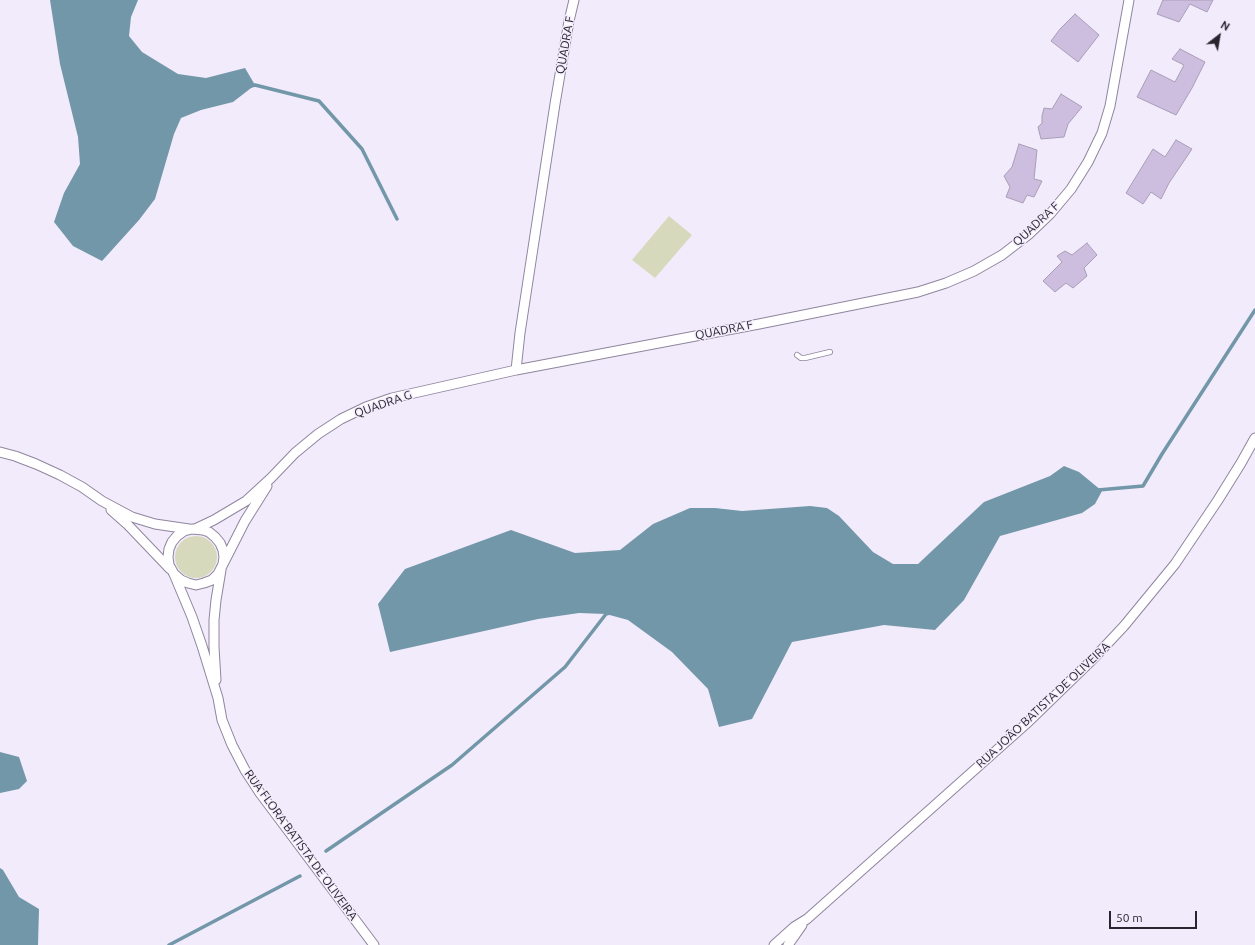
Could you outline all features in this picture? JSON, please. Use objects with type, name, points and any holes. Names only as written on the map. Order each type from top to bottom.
[{"type":"street","name":"QUADRA F","points":[[574,0],[555,104],[520,333],[516,370],[918,292],[946,283],[974,271],[1002,255],[1028,235],[1050,214],[1071,189],[1102,134],[1117,75],[1130,0]]},
{"type":"street","name":"QUADRA G","points":[[193,529],[220,517],[246,501],[295,453],[318,434],[341,419],[366,407],[392,398],[516,370]]},
{"type":"street","name":"RUA JOÃO BATISTA DE OLIVEIRA","points":[[774,945],[794,927],[807,919],[1026,724],[1094,658],[1124,626],[1175,564],[1218,500],[1255,438]]},
{"type":"street","points":[[0,452],[36,464],[60,475],[102,501],[144,522],[209,532],[220,543],[223,550],[224,557],[218,574],[212,580],[196,585],[181,580],[128,525],[102,501]]},
{"type":"street","name":"QUADRA G","points":[[222,566],[245,521],[271,478]]},
{"type":"street","points":[[174,573],[169,565],[168,557],[170,546],[177,536],[184,531],[193,529]]},
{"type":"street","name":"RUA FLORA BATISTA DE OLIVEIRA","points":[[222,566],[214,620],[214,647],[218,698],[222,720],[232,745],[260,793],[374,945]]},
{"type":"street","name":"RUA FLORA BATISTA DE OLIVEIRA","points":[[174,573],[192,617],[218,698]]},
{"type":"street","name":"RUA JOÃO BATISTA DE OLIVEIRA","points":[[788,945],[807,919]]},
{"type":"lane","points":[[797,355],[801,358],[805,358],[830,352]]},
{"type":"green space","points":[[669,216],[692,235],[655,278],[632,260]]},
{"type":"green space","points":[[196,536],[211,542],[217,557],[211,572],[196,578],[181,572],[175,557],[181,542]]},
{"type":"water","points":[[50,0],[138,0],[131,17],[129,36],[142,52],[178,74],[206,78],[245,68],[255,85],[233,102],[201,110],[181,118],[174,134],[155,199],[139,220],[102,261],[73,246],[54,222],[64,193],[80,164],[78,137],[60,64]]},
{"type":"water","points":[[1064,466],[1079,472],[1102,491],[1095,504],[1082,513],[1000,536],[964,600],[935,630],[884,625],[792,642],[752,719],[719,727],[708,689],[672,652],[628,620],[606,614],[579,613],[538,619],[390,652],[378,604],[405,569],[511,530],[575,553],[620,550],[653,524],[690,508],[715,508],[742,511],[810,506],[827,508],[839,516],[873,552],[893,564],[918,564],[984,502],[1050,476]]},
{"type":"water","points":[[0,752],[19,757],[27,781],[19,789],[0,793]]},
{"type":"water","points":[[0,868],[3,870],[19,897],[39,909],[38,945],[0,945]]},
{"type":"building","points":[[1163,0],[1213,0],[1207,12],[1190,4],[1179,22],[1157,14]]},
{"type":"building","points":[[1075,14],[1099,35],[1078,62],[1051,41],[1060,29]]},
{"type":"building","points":[[1180,49],[1205,62],[1176,115],[1137,97],[1151,70],[1175,82],[1184,65],[1172,59]]},
{"type":"building","points":[[1061,94],[1082,107],[1068,124],[1064,137],[1041,139],[1038,127],[1042,123],[1044,108],[1052,109]]},
{"type":"building","points":[[1176,140],[1192,149],[1169,183],[1161,199],[1151,192],[1143,204],[1126,193],[1153,149],[1165,157]]},
{"type":"building","points":[[1019,144],[1037,150],[1034,179],[1042,181],[1034,197],[1027,195],[1023,203],[1006,197],[1010,187],[1004,176],[1012,167]]},
{"type":"building","points":[[1087,243],[1097,255],[1084,268],[1087,276],[1073,288],[1066,283],[1055,292],[1043,281],[1062,262],[1057,256],[1065,251],[1072,255]]},
{"type":"waterway","points":[[251,86],[255,85],[319,101],[362,149],[397,219]]},
{"type":"waterway","points":[[1098,490],[1143,486],[1255,310]]},
{"type":"waterway","points":[[326,851],[452,765],[565,667],[606,614],[610,613]]},
{"type":"waterway","points":[[169,945],[300,876]]}]
